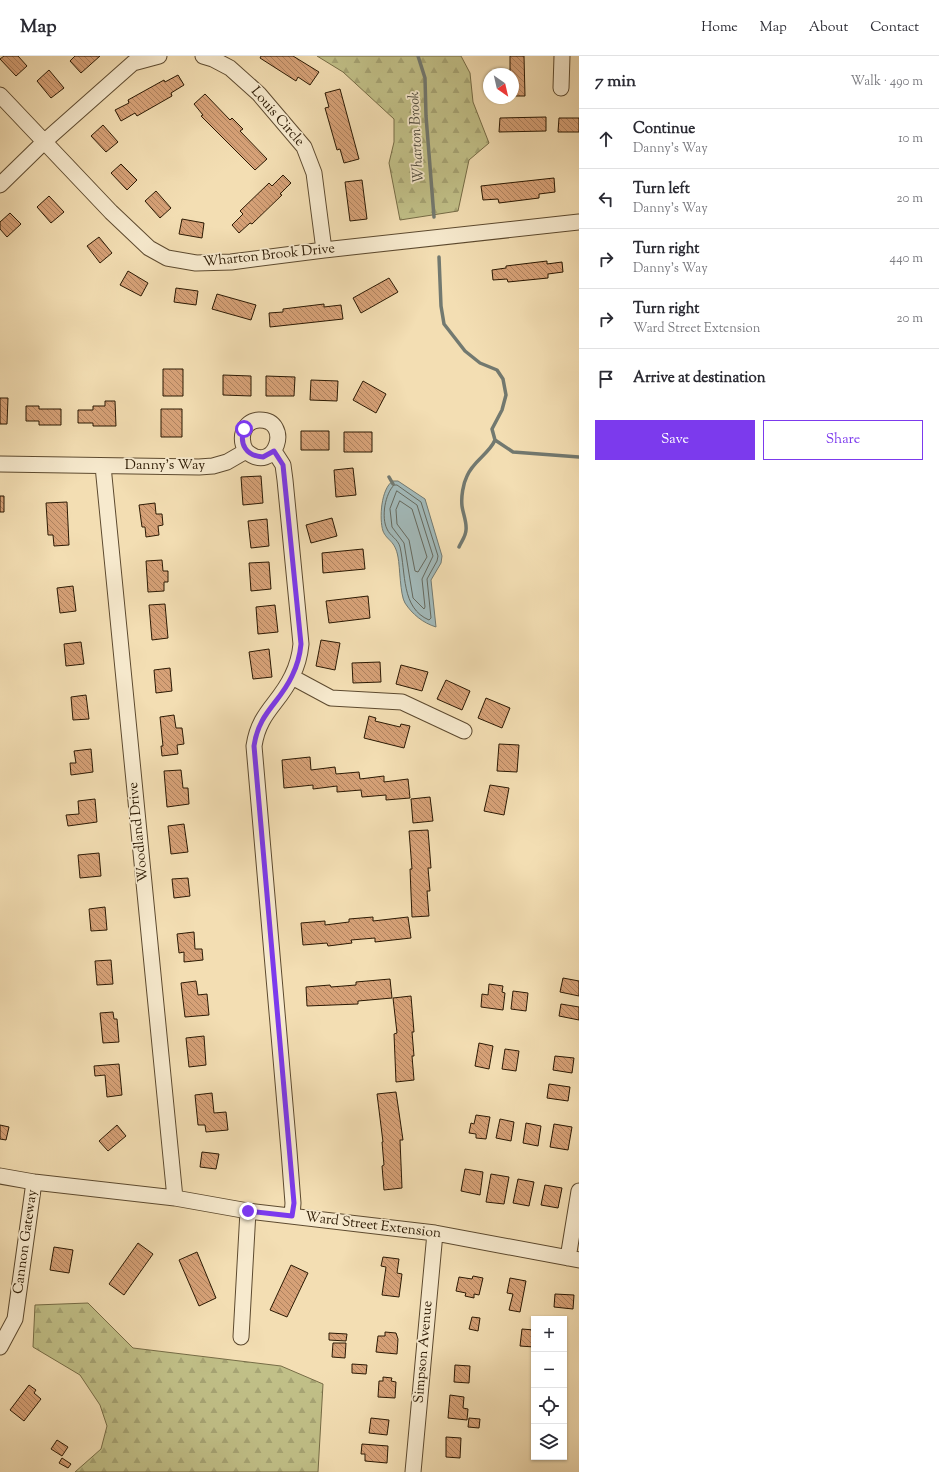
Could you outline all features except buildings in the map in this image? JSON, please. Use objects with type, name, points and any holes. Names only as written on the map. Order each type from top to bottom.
[{"type":"street","points":[[0,185],[45,141],[133,62],[159,56]]},
{"type":"street","name":"Louis Circle","points":[[203,56],[213,59],[230,68],[259,94],[304,146],[314,173],[324,250]]},
{"type":"street","points":[[561,88],[562,56]]},
{"type":"street","name":"Wharton Brook Drive","points":[[0,95],[45,141],[110,212],[148,248],[167,258],[196,264],[224,262],[579,222]]},
{"type":"street","points":[[257,420],[272,424],[277,430],[278,438],[278,445],[274,451],[263,457],[250,455],[246,451],[242,444],[244,429],[250,423],[257,420]]},
{"type":"street","name":"Danny's Way","points":[[0,464],[167,468],[213,466],[237,458],[246,451]]},
{"type":"street","points":[[274,451],[283,465],[301,644],[299,659],[292,677],[264,716],[256,732],[254,746],[294,1203],[292,1216]]},
{"type":"street","name":"Woodland Drive","points":[[103,466],[175,1198]]},
{"type":"street","points":[[292,677],[331,698],[402,702],[464,731]]},
{"type":"street","name":"Ward Street Extension","points":[[0,1176],[34,1182],[175,1198],[248,1211],[435,1233],[574,1259]]},
{"type":"street","name":"Cannon Gateway","points":[[0,1347],[15,1318],[34,1182]]},
{"type":"street","points":[[574,1259],[579,1191]]},
{"type":"street","points":[[242,1337],[248,1211]]},
{"type":"street","name":"Simpson Avenue","points":[[413,1472],[435,1233]]},
{"type":"green space","points":[[317,56],[461,56],[470,73],[473,102],[489,143],[469,160],[458,211],[400,220],[389,163],[394,142],[394,119],[343,72]]},
{"type":"green space","points":[[88,1303],[133,1348],[281,1366],[323,1384],[318,1472],[75,1472],[101,1449],[107,1426],[100,1405],[80,1375],[33,1347],[35,1305]]},
{"type":"water","points":[[393,481],[398,481],[425,499],[442,556],[441,563],[431,580],[436,627],[418,618],[403,599],[397,551],[383,531],[381,519],[382,504],[386,490]]},
{"type":"waterway","name":"Wharton Brook","points":[[418,56],[425,78],[426,116],[434,217]]},
{"type":"waterway","name":"Wharton Brook","points":[[439,257],[441,306],[444,324],[465,351],[480,363],[497,370],[503,379],[506,395],[502,410],[492,429],[495,440],[513,452],[579,457]]},
{"type":"waterway","points":[[459,547],[466,532],[466,524],[462,509],[464,483],[473,466],[489,449],[495,440]]},
{"type":"waterway","points":[[389,477],[393,484]]},
{"type":"route","points":[[244,429],[242,444],[250,455],[263,457],[274,451],[283,465],[301,644],[299,659],[292,677],[264,716],[256,732],[254,746],[259,822],[294,1203],[292,1216],[248,1211]]}]
